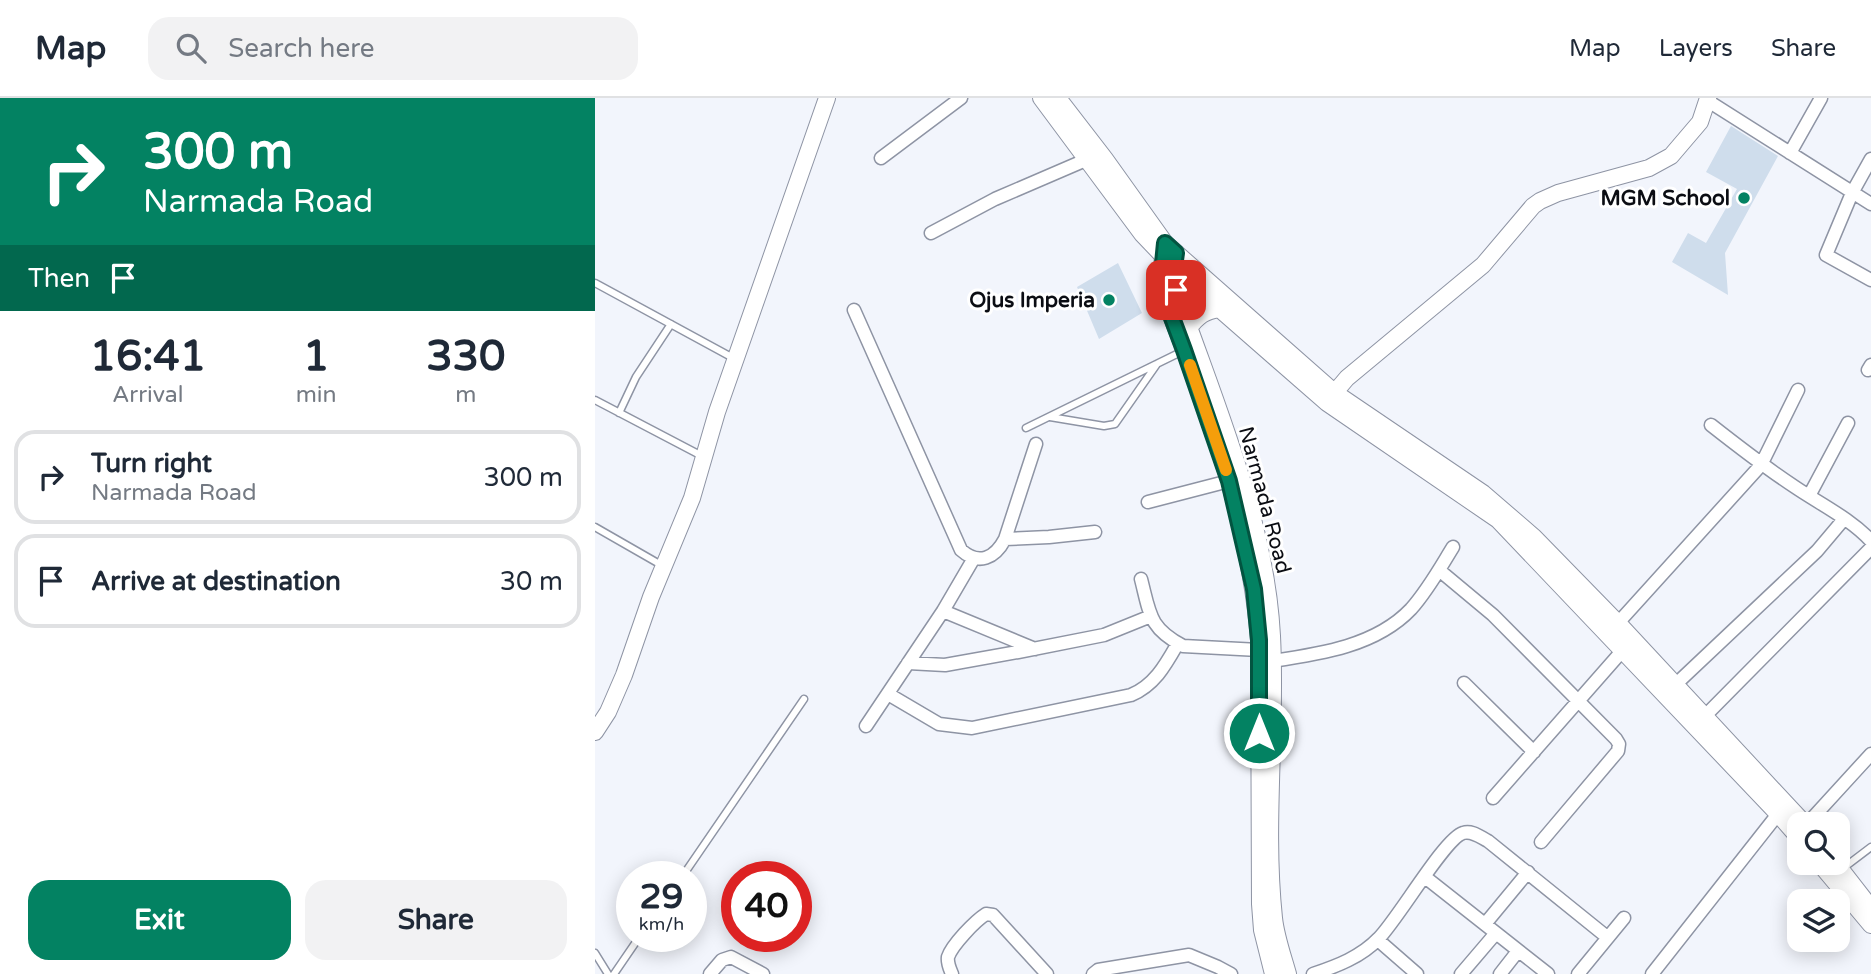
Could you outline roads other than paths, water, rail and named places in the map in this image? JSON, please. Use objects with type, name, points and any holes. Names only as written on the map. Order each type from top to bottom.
[{"type":"street","points":[[596,729],[608,712],[624,675],[692,498],[736,359],[827,98]]},
{"type":"street","points":[[881,158],[961,98]]},
{"type":"street","points":[[1041,98],[1142,234],[1170,255],[1331,397],[1483,493],[1534,537],[1795,812]]},
{"type":"street","points":[[1058,98],[1105,159],[1170,255],[1219,309],[1331,397],[1498,520],[1787,824]]},
{"type":"street","points":[[1790,153],[1821,98]]},
{"type":"street","points":[[1331,397],[1347,378],[1483,265],[1533,206],[1558,193],[1649,168],[1671,156],[1700,122],[1708,100],[1871,204]]},
{"type":"street","points":[[931,233],[995,199],[1088,159]]},
{"type":"street","points":[[1871,159],[1826,255],[1871,280]]},
{"type":"street","points":[[1170,255],[1161,284],[1229,481],[1254,589],[1266,656],[1260,904],[1262,930],[1273,974]]},
{"type":"street","name":"Narmada Road","points":[[1170,255],[1176,290],[1231,450],[1254,524],[1266,576],[1274,920],[1289,974]]},
{"type":"street","points":[[1189,328],[1201,315],[1219,309]]},
{"type":"street","points":[[854,310],[961,550],[974,558],[985,558],[999,550],[1036,444]]},
{"type":"street","points":[[1618,623],[1761,464],[1798,390]]},
{"type":"street","points":[[1809,496],[1848,423]]},
{"type":"street","points":[[1711,425],[1761,464],[1869,533]]},
{"type":"street","points":[[1148,502],[1229,481]]},
{"type":"street","points":[[1675,685],[1817,551],[1844,519]]},
{"type":"street","points":[[1005,539],[1095,532]]},
{"type":"street","points":[[1141,579],[1156,627],[1183,646],[1266,656],[1320,653],[1380,632],[1399,620],[1428,587],[1453,547]]},
{"type":"street","points":[[1704,717],[1871,548]]},
{"type":"street","points":[[866,726],[943,611],[974,558]]},
{"type":"street","points":[[1439,570],[1493,615],[1619,744],[1618,751],[1541,842]]},
{"type":"street","points":[[943,611],[1036,649]]},
{"type":"street","points":[[908,663],[945,665],[1036,649],[1104,635],[1151,616]]},
{"type":"street","points":[[1618,623],[1623,650]]},
{"type":"street","points":[[888,694],[939,724],[953,727],[983,726],[1131,695],[1143,690],[1158,675],[1178,643]]},
{"type":"street","points":[[1493,798],[1623,650]]},
{"type":"street","points":[[1464,683],[1534,752]]},
{"type":"street","points":[[1817,812],[1871,754]]},
{"type":"street","points":[[1652,974],[1778,814]]},
{"type":"street","points":[[1313,974],[1364,952],[1378,940],[1391,926],[1445,848],[1465,832],[1488,841],[1607,937]]},
{"type":"street","points":[[1485,924],[1528,872]]},
{"type":"street","points":[[1829,875],[1871,925]]},
{"type":"street","points":[[1845,875],[1871,908]]},
{"type":"street","points":[[1425,877],[1548,974]]},
{"type":"street","points":[[952,974],[948,957],[953,948],[978,919],[986,914],[993,915],[1047,974]]},
{"type":"street","points":[[1578,974],[1624,918]]},
{"type":"street","points":[[1461,974],[1496,933]]},
{"type":"street","points":[[1378,940],[1417,974]]},
{"type":"street","points":[[1500,974],[1518,951]]},
{"type":"street","points":[[1093,974],[1098,970],[1189,955],[1231,974]]},
{"type":"street","points":[[710,974],[722,960],[731,957],[763,974]]},
{"type":"lane","points":[[595,283],[736,359]]},
{"type":"lane","points":[[619,413],[636,377],[671,324]]},
{"type":"lane","points":[[1026,428],[1184,350]]},
{"type":"lane","points":[[1050,417],[1104,426],[1115,424],[1158,363]]},
{"type":"lane","points":[[595,400],[703,457]]},
{"type":"lane","points":[[595,527],[664,566]]},
{"type":"lane","points":[[693,861],[804,699]]},
{"type":"lane","points":[[1850,859],[1871,847]]},
{"type":"lane","points":[[614,974],[629,952]]},
{"type":"lane","points":[[595,953],[608,974]]},
{"type":"place","name":"MGM School","points":[[1744,198]]},
{"type":"place","name":"Ojus Imperia","points":[[1109,300]]}]
